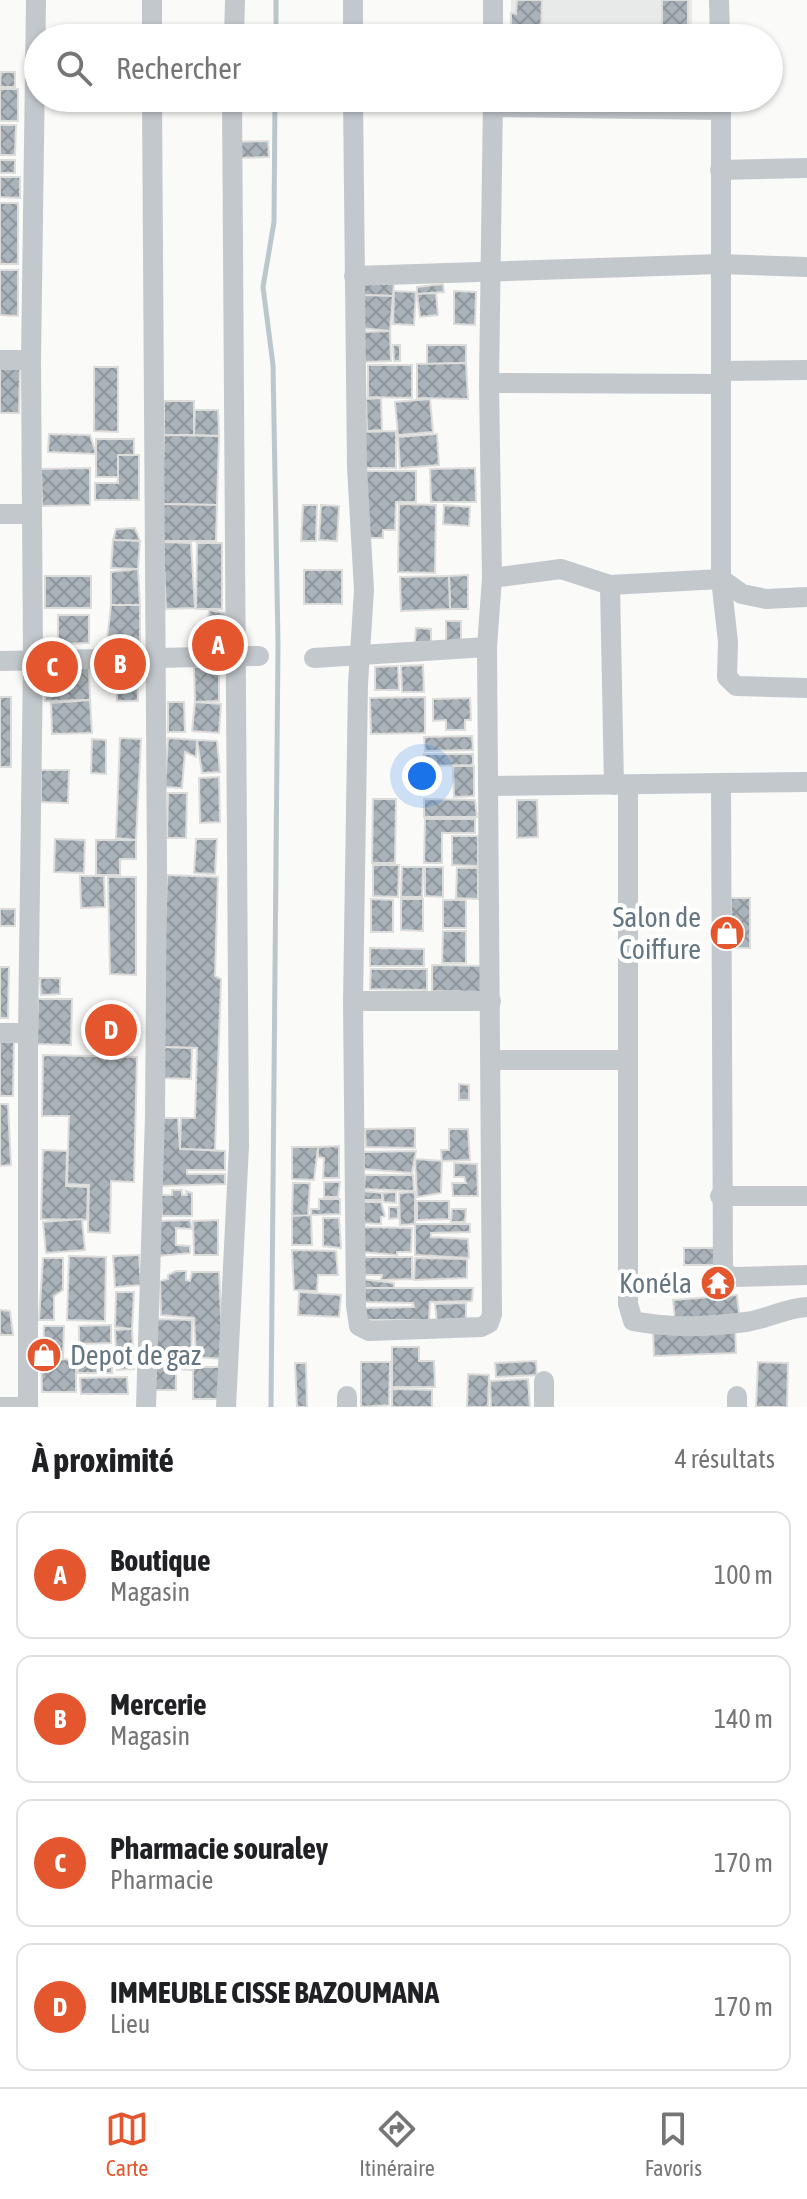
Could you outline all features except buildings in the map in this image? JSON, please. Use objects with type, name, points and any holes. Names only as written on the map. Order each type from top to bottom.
[{"type":"street","points":[[36,0],[36,24]]},
{"type":"street","points":[[152,0],[152,24]]},
{"type":"street","points":[[234,24],[235,0]]},
{"type":"street","points":[[353,0],[353,24]]},
{"type":"street","points":[[493,0],[493,24]]},
{"type":"street","points":[[719,0],[720,24]]},
{"type":"street","points":[[28,1407],[34,112]]},
{"type":"street","points":[[146,1407],[155,1116],[152,112]]},
{"type":"street","points":[[226,1407],[239,1146],[232,112]]},
{"type":"street","points":[[353,112],[354,276],[364,590],[359,653],[353,1001],[356,1306],[359,1326],[369,1331],[481,1327],[489,1323],[492,1314],[487,647],[492,578],[489,383],[493,112]]},
{"type":"street","points":[[721,112],[721,579],[728,642],[727,677],[736,686],[807,688]]},
{"type":"street","points":[[720,170],[807,168]]},
{"type":"street","points":[[354,276],[493,269],[720,264],[807,267]]},
{"type":"street","points":[[0,360],[31,360]]},
{"type":"street","points":[[489,383],[721,377],[807,370]]},
{"type":"street","points":[[0,514],[32,514]]},
{"type":"street","points":[[492,578],[561,569],[610,585],[721,579],[742,594],[766,599],[807,597]]},
{"type":"street","points":[[610,585],[621,785],[628,1060],[628,1304],[633,1321],[653,1325],[748,1322],[793,1308],[807,1307]]},
{"type":"street","points":[[314,658],[487,647]]},
{"type":"street","points":[[0,661],[156,661],[259,656]]},
{"type":"street","points":[[489,786],[807,782]]},
{"type":"street","points":[[721,783],[720,1196],[723,1272],[726,1276],[807,1275]]},
{"type":"street","points":[[353,1001],[491,1001]]},
{"type":"street","points":[[0,1033],[28,1033]]},
{"type":"street","points":[[491,1060],[628,1060]]},
{"type":"street","points":[[720,1196],[807,1196]]},
{"type":"street","points":[[544,1381],[544,1407]]},
{"type":"street","points":[[0,1407],[22,1407]]},
{"type":"shaded area","points":[[511,0],[692,0],[692,24],[511,24]]},
{"type":"waterway","points":[[276,0],[276,24]]},
{"type":"waterway","points":[[271,1407],[278,644],[273,365],[263,287],[274,222],[275,112]]},
{"type":"place","name":"Boutique","points":[[218,645]]},
{"type":"place","name":"Mercerie","points":[[120,664]]},
{"type":"place","name":"Pharmacie souraley","points":[[52,667]]},
{"type":"place","name":"Salon de Coiffure","points":[[727,933]]},
{"type":"place","name":"IMMEUBLE CISSE BAZOUMANA","points":[[111,1030]]},
{"type":"place","name":"Konéla","points":[[718,1283]]},
{"type":"place","name":"Depot de gaz","points":[[44,1355]]}]
